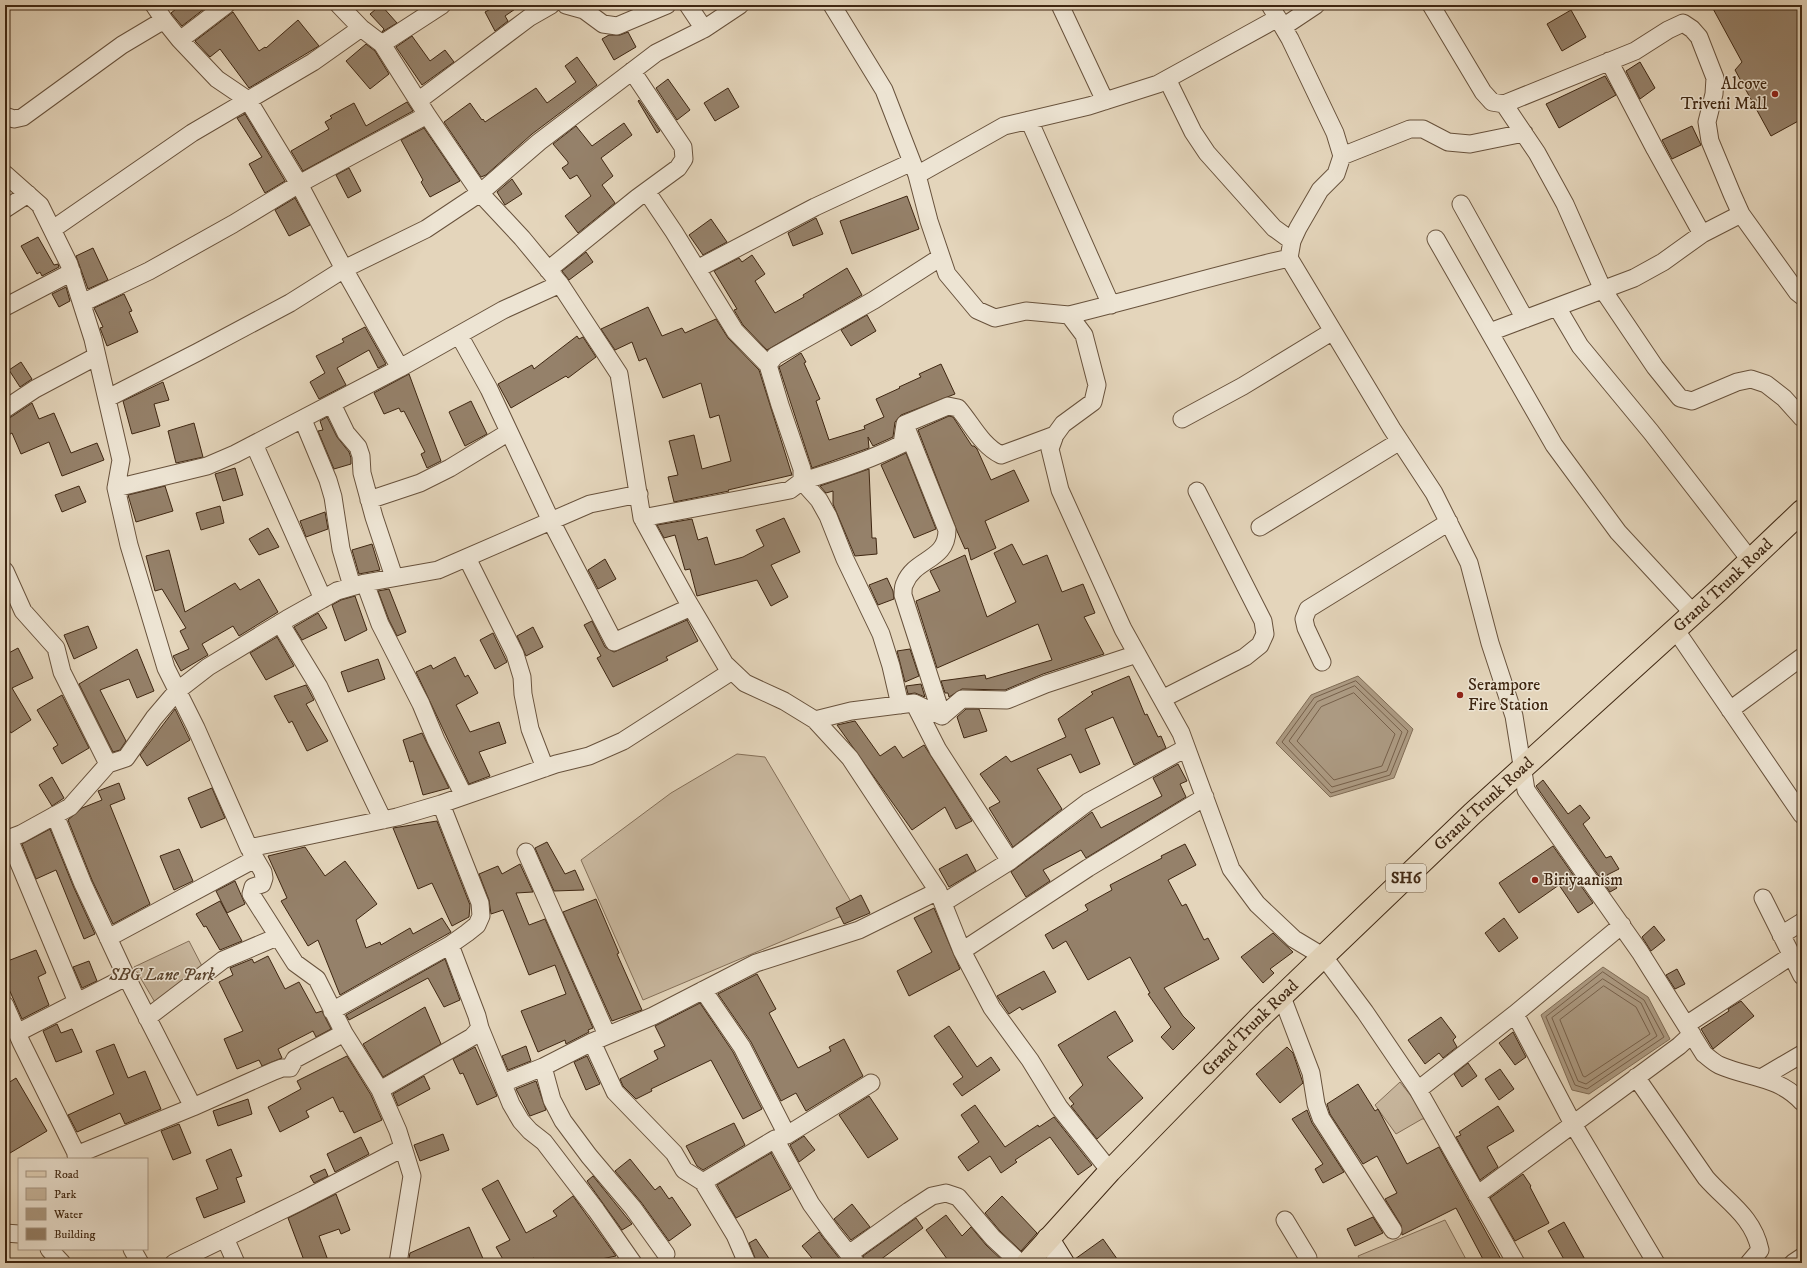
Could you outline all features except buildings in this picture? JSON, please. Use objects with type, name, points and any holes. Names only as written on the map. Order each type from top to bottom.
[{"type":"main road","name":"Grand Trunk Road","points":[[1028,1263],[1110,1171],[1210,1067],[1282,997],[1522,767],[1751,560],[1800,518]]},
{"type":"street","points":[[154,5],[180,40],[217,79],[248,100],[299,184],[344,269],[400,368]]},
{"type":"street","points":[[180,40],[226,5]]},
{"type":"street","points":[[339,5],[361,28],[382,44],[480,192],[522,238],[560,284],[619,374],[642,518],[691,607],[725,664],[745,683],[784,701],[815,720],[850,758],[941,897],[962,951],[992,1008],[1030,1060],[1059,1107],[1110,1171]]},
{"type":"street","points":[[382,44],[442,5]]},
{"type":"street","points":[[82,303],[148,271],[233,224],[423,108],[530,16],[551,5]]},
{"type":"street","points":[[566,5],[584,10],[603,24],[617,26],[667,5]]},
{"type":"street","points":[[688,5],[704,29]]},
{"type":"street","points":[[108,398],[290,303],[344,269],[426,230],[480,192],[539,142],[656,53],[704,29],[740,5]]},
{"type":"street","points":[[832,5],[884,90],[915,168],[947,274],[977,310],[995,318],[1026,311],[1069,315],[1111,305],[1211,276],[1291,250]]},
{"type":"street","points":[[1060,5],[1105,101]]},
{"type":"street","points":[[697,269],[815,207],[915,168],[1004,126],[1105,101],[1158,84],[1277,17],[1316,5]]},
{"type":"street","points":[[1431,5],[1484,92],[1492,102],[1504,104],[1635,51],[1668,30],[1683,23],[1692,29],[1699,37],[1715,78],[1714,94],[1707,122],[1710,141],[1741,214],[1797,292],[1802,296]]},
{"type":"street","points":[[1277,17],[1335,133],[1342,156],[1336,174],[1320,190],[1298,228],[1291,250]]},
{"type":"street","points":[[5,116],[14,119],[23,117],[122,45],[164,20]]},
{"type":"street","points":[[53,229],[192,133],[313,62],[361,28]]},
{"type":"street","points":[[1609,61],[1702,234]]},
{"type":"street","points":[[548,270],[637,198],[678,168],[684,159],[683,147],[632,71]]},
{"type":"street","points":[[1167,79],[1193,132],[1207,153],[1274,228],[1291,250],[1333,331],[1400,441],[1434,493],[1449,522],[1469,562],[1490,643],[1514,716],[1526,790],[1622,925],[1704,1054],[1718,1064],[1761,1078],[1792,1091],[1802,1102]]},
{"type":"street","points":[[1504,104],[1537,153],[1565,204],[1603,290],[1655,368],[1680,398],[1692,401],[1737,382],[1751,379],[1766,384],[1784,398],[1802,418]]},
{"type":"street","points":[[1029,120],[1111,305]]},
{"type":"street","points":[[1342,156],[1410,129],[1423,129],[1448,142],[1470,144],[1524,133]]},
{"type":"street","points":[[5,174],[40,205],[53,229],[72,272],[108,398],[121,460],[116,488],[129,545],[164,660],[252,854],[262,872],[264,878],[262,884],[253,887],[251,894],[295,963],[317,979],[344,1033],[380,1090],[403,1148],[412,1176],[398,1263]]},
{"type":"street","points":[[647,192],[735,331],[768,365],[802,469],[802,481],[819,500],[828,516],[845,560],[881,634],[891,666],[907,704],[1010,861]]},
{"type":"street","points":[[5,209],[28,194]]},
{"type":"street","points":[[1461,204],[1525,319]]},
{"type":"street","points":[[1490,332],[1634,278],[1663,262],[1702,234],[1741,214]]},
{"type":"street","points":[[1436,239],[1554,445],[1618,532],[1693,613]]},
{"type":"street","points":[[768,365],[775,356],[874,300],[941,257]]},
{"type":"street","points":[[5,307],[72,272]]},
{"type":"street","points":[[116,488],[206,466],[254,444],[303,420],[400,368],[503,310],[560,284]]},
{"type":"street","points":[[1557,307],[1580,346],[1651,432],[1751,560]]},
{"type":"street","points":[[1069,315],[1084,335],[1097,385],[1093,402],[1063,424],[1055,435],[1050,449],[1060,490],[1123,629],[1181,733],[1231,868],[1257,904],[1294,939],[1324,958],[1365,1012],[1418,1090],[1516,1263]]},
{"type":"street","points":[[1182,419],[1244,386],[1333,331]]},
{"type":"street","points":[[458,335],[489,389],[551,521],[614,642],[691,607]]},
{"type":"street","points":[[5,409],[35,389],[97,356]]},
{"type":"street","points":[[332,404],[346,434],[358,447],[369,500],[394,577]]},
{"type":"street","points":[[905,424],[948,406],[958,408],[992,451],[1001,455],[1055,435]]},
{"type":"street","points":[[303,420],[328,480],[333,497],[341,550],[421,704],[436,740],[464,796]]},
{"type":"street","points":[[642,518],[790,490],[802,481],[861,463],[902,444],[905,424]]},
{"type":"street","points":[[905,424],[947,530],[947,541],[939,552],[915,569],[905,583],[903,595],[942,716]]},
{"type":"street","points":[[369,500],[420,483],[450,468],[509,432]]},
{"type":"street","points":[[1260,527],[1400,441]]},
{"type":"street","points":[[254,444],[323,599]]},
{"type":"street","points":[[1162,699],[1245,657],[1260,645],[1265,634],[1263,622],[1197,491]]},
{"type":"street","points":[[77,1002],[7,839],[21,834],[70,807],[108,764],[126,758],[154,718],[177,690],[208,667],[280,623],[323,599],[359,585],[394,577],[438,570],[590,504],[639,494]]},
{"type":"street","points":[[1322,662],[1306,628],[1304,619],[1308,609],[1449,522]]},
{"type":"street","points":[[467,558],[516,654],[522,677],[523,694],[530,729],[545,768]]},
{"type":"street","points":[[5,571],[23,611],[56,648],[62,672],[108,764]]},
{"type":"street","points":[[280,623],[319,687],[383,820]]},
{"type":"street","points":[[1675,629],[1802,815]]},
{"type":"street","points":[[942,716],[962,699],[1007,700],[1046,684],[1137,654]]},
{"type":"street","points":[[1730,710],[1802,657]]},
{"type":"street","points":[[108,938],[252,854],[442,804],[545,768],[589,756],[623,741],[732,671]]},
{"type":"street","points":[[815,720],[851,711],[907,704],[942,716]]},
{"type":"street","points":[[502,1083],[543,1067],[607,1035],[653,1016],[756,964],[859,930],[941,897],[1010,861],[1088,802],[1186,748]]},
{"type":"street","points":[[962,951],[1088,868],[1205,797]]},
{"type":"street","points":[[332,1011],[450,945],[477,925],[481,916],[480,903],[442,804]]},
{"type":"street","points":[[55,815],[126,977],[193,1108]]},
{"type":"street","points":[[526,852],[607,1035]]},
{"type":"street","points":[[1762,898],[1802,976]]},
{"type":"street","points":[[1781,936],[1802,922]]},
{"type":"street","points":[[1418,1090],[1515,1014],[1622,925]]},
{"type":"street","points":[[147,1018],[223,960],[277,937]]},
{"type":"street","points":[[450,945],[478,1016],[480,1028],[511,1104],[521,1121],[530,1131],[544,1142],[596,1210],[633,1263]]},
{"type":"street","points":[[1477,1194],[1679,1046],[1689,1030],[1791,956]]},
{"type":"street","points":[[17,1033],[126,977]]},
{"type":"street","points":[[703,990],[742,1047],[811,1204],[853,1259],[909,1210],[932,1196],[946,1193],[958,1197],[993,1238],[1020,1263]]},
{"type":"street","points":[[1282,997],[1309,1066],[1316,1104],[1322,1118],[1393,1230]]},
{"type":"street","points":[[5,1005],[17,1033],[78,1157],[193,1108],[274,1071],[282,1068],[290,1068],[295,1059],[344,1033]]},
{"type":"street","points":[[1515,1014],[1573,1124],[1656,1263]]},
{"type":"street","points":[[380,1090],[472,1037],[480,1028]]},
{"type":"street","points":[[592,1042],[615,1092],[674,1153],[684,1170],[703,1182],[734,1235],[747,1263]]},
{"type":"street","points":[[1761,1078],[1802,1054]]},
{"type":"street","points":[[543,1067],[552,1100],[563,1121],[589,1156],[633,1208],[666,1254]]},
{"type":"street","points":[[1636,1077],[1706,1178],[1741,1211],[1758,1238],[1760,1250],[1749,1263]]},
{"type":"street","points":[[703,1182],[871,1083]]},
{"type":"street","points":[[174,1263],[303,1200],[403,1148]]},
{"type":"street","points":[[1285,1220],[1308,1258],[1308,1263]]},
{"type":"street","points":[[5,1233],[18,1234]]},
{"type":"street","points":[[225,1238],[236,1263]]},
{"type":"street","points":[[1048,1239],[1063,1263]]},
{"type":"street","points":[[50,1250],[62,1263]]},
{"type":"street","points":[[133,1250],[140,1263]]},
{"type":"street","points":[[1793,1263],[1802,1257]]},
{"type":"green space","points":[[737,754],[765,757],[856,910],[643,1000],[581,860],[671,793]]},
{"type":"green space","name":"SBG Lane Park","points":[[189,941],[203,968],[156,1004],[134,967]]},
{"type":"green space","points":[[1400,1082],[1429,1119],[1422,1119],[1396,1134],[1375,1105]]},
{"type":"green space","points":[[1445,1220],[1468,1263],[1362,1263],[1358,1256]]},
{"type":"water","points":[[1358,676],[1413,729],[1394,778],[1330,797],[1276,743],[1311,695]]},
{"type":"water","points":[[1603,967],[1648,997],[1670,1039],[1589,1094],[1572,1090],[1541,1015]]},
{"type":"place","name":"Alcove Triveni Mall","points":[[1775,94]]},
{"type":"place","name":"Serampore Fire Station","points":[[1460,695]]},
{"type":"place","name":"Biriyaanism","points":[[1535,880]]}]
